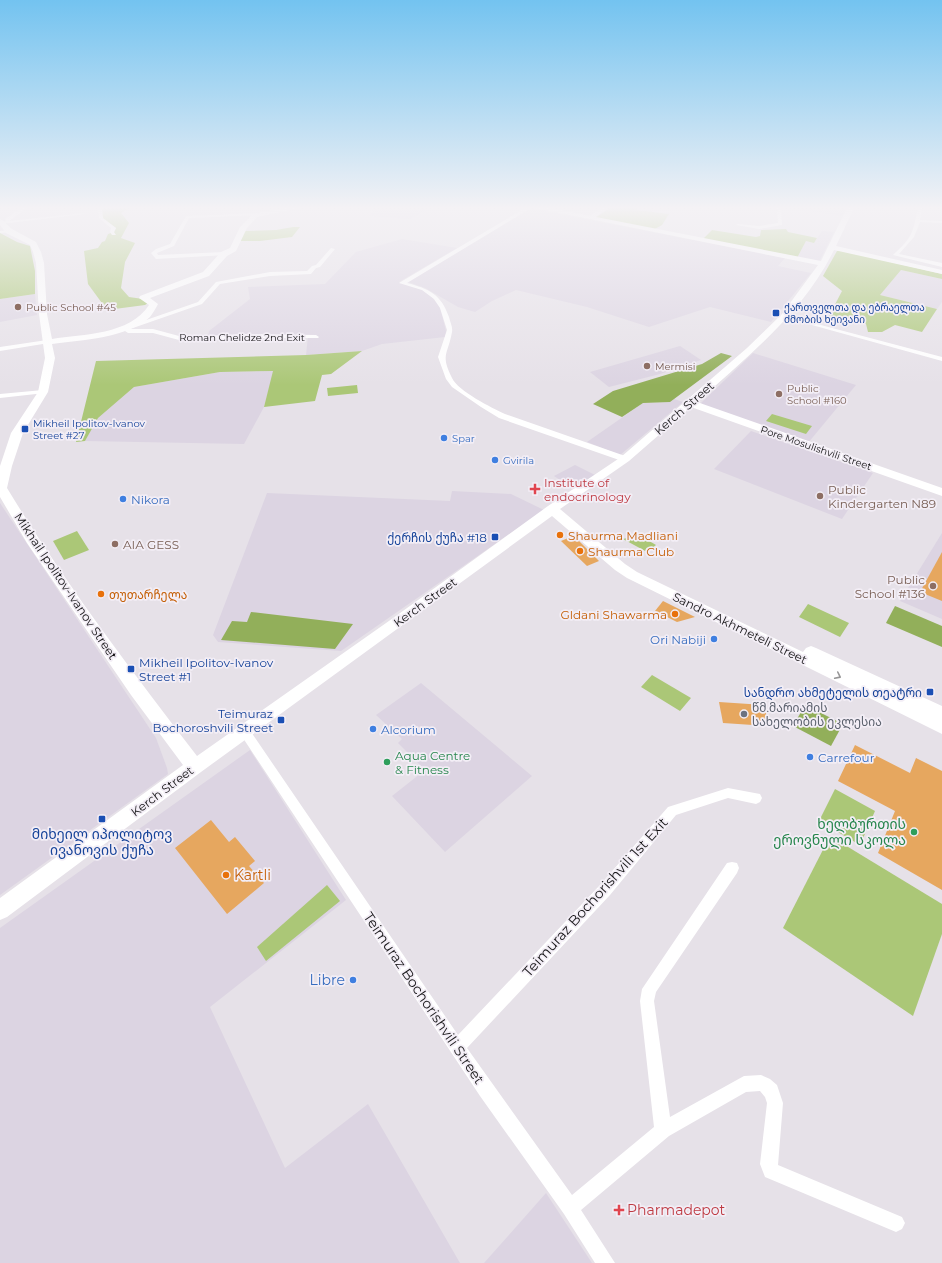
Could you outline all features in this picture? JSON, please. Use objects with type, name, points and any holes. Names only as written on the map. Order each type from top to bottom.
[{"type":"street","name":"Mikhail Ipolitov-Ivanov Street","points":[[40,267],[42,314],[50,358],[43,392],[17,432],[6,466],[1,489],[32,540],[137,690],[195,767]]},
{"type":"street","points":[[120,331],[146,318],[151,312],[154,304],[143,298],[202,277],[212,267]]},
{"type":"street","points":[[0,349],[120,331],[200,303],[218,283],[270,274],[309,273],[315,267]]},
{"type":"street","points":[[429,267],[402,283],[424,289],[436,298],[443,308],[450,330],[441,357],[454,386],[483,406],[502,416],[625,459]]},
{"type":"street","name":"Kerch Street","points":[[0,910],[556,506],[625,459],[750,350],[784,316],[822,267]]},
{"type":"street","points":[[920,267],[942,272]]},
{"type":"street","points":[[784,316],[942,359]]},
{"type":"street","name":"Roman Chelidze 2nd Exit","points":[[120,331],[153,331],[179,338],[191,339],[244,336],[316,337]]},
{"type":"street","points":[[0,396],[43,392]]},
{"type":"street","points":[[0,405],[10,396]]},
{"type":"street","name":"Pore Mosulishvili Street","points":[[690,403],[942,492]]},
{"type":"street","name":"Sandro Akhmeteli Street","points":[[556,506],[588,532],[620,567],[632,575],[665,587],[942,714]]},
{"type":"street","name":"Sandro Akhmeteli Street","points":[[737,621],[942,727]]},
{"type":"street","name":"Teimuraz Bochorishvili Street","points":[[245,732],[458,1046],[486,1090],[570,1208],[606,1263]]},
{"type":"street","name":"Teimuraz Bochorishvili 1st Exit","points":[[458,1046],[605,890],[672,811],[728,793],[756,798]]},
{"type":"street","points":[[663,1130],[647,1002],[649,989],[732,868]]},
{"type":"street","points":[[570,1208],[663,1130],[744,1084],[755,1082],[765,1084],[773,1093],[776,1103],[769,1164],[771,1171],[896,1223]]},
{"type":"shaded area","points":[[342,267],[425,267],[399,282],[422,290],[431,296],[440,307],[446,331],[445,337],[382,344],[362,351],[306,355],[308,336],[250,334],[208,336],[209,331],[250,299],[248,287],[325,284]]},
{"type":"shaded area","points":[[433,267],[782,267],[811,273],[771,322],[710,307],[649,327],[587,307],[516,290],[492,301],[475,312],[458,307],[425,288],[408,282]]},
{"type":"shaded area","points":[[901,270],[942,279],[942,302],[937,309],[880,295]]},
{"type":"shaded area","name":"Public School #45","points":[[35,294],[37,315],[0,322],[0,299]]},
{"type":"shaded area","name":"Mermisi","points":[[680,346],[701,360],[660,374],[609,387],[590,372]]},
{"type":"shaded area","name":"Public School #160","points":[[753,353],[856,385],[808,443],[704,406],[701,403]]},
{"type":"shaded area","points":[[274,371],[264,407],[244,444],[85,441],[97,418],[134,387],[220,372]]},
{"type":"shaded area","points":[[674,399],[683,402],[620,455],[587,442],[643,403],[670,402]]},
{"type":"shaded area","name":"Public Kindergarten N89","points":[[751,431],[873,473],[842,519],[714,469]]},
{"type":"shaded area","points":[[575,465],[595,475],[574,489],[554,476]]},
{"type":"shaded area","points":[[452,491],[511,494],[544,510],[341,651],[218,642],[213,635],[267,493],[450,501]]},
{"type":"shaded area","points":[[0,503],[156,738],[168,774],[0,895]]},
{"type":"shaded area","points":[[942,533],[942,619],[900,601]]},
{"type":"shaded area","points":[[421,683],[532,776],[445,852],[392,796],[425,770],[398,743],[402,739],[376,715]]},
{"type":"shaded area","points":[[250,750],[346,900],[210,1007],[285,1168],[368,1104],[460,1263],[0,1263],[0,928]]},
{"type":"shaded area","points":[[546,1193],[592,1263],[484,1263]]},
{"type":"green space","points":[[0,267],[34,267],[35,294],[0,299]]},
{"type":"green space","points":[[86,267],[124,267],[121,288],[129,297],[143,299],[148,303],[145,305],[107,310],[88,284]]},
{"type":"green space","points":[[828,267],[912,267],[942,274],[942,279],[901,270],[880,295],[937,309],[922,332],[895,325],[882,332],[868,332],[866,324],[829,316],[842,291],[823,276]]},
{"type":"green space","points":[[362,351],[331,374],[322,375],[315,401],[264,407],[273,371],[220,372],[134,387],[98,418],[85,441],[76,442],[96,361],[306,355]]},
{"type":"green space","points":[[721,353],[732,356],[670,402],[643,403],[622,417],[593,404],[613,391],[702,364]]},
{"type":"green space","points":[[357,385],[358,393],[328,396],[327,388]]},
{"type":"green space","points":[[772,414],[812,426],[806,434],[766,421]]},
{"type":"green space","points":[[77,531],[89,550],[64,560],[53,541]]},
{"type":"green space","points":[[639,535],[656,545],[647,552],[623,539]]},
{"type":"green space","points":[[808,604],[849,623],[840,637],[799,617]]},
{"type":"green space","points":[[895,606],[942,626],[942,647],[886,623]]},
{"type":"green space","points":[[251,612],[353,624],[335,649],[221,640],[232,621],[247,622]]},
{"type":"green space","points":[[652,675],[691,698],[680,711],[641,687]]},
{"type":"green space","points":[[805,705],[843,724],[831,746],[793,726]]},
{"type":"green space","points":[[835,789],[875,811],[860,845],[819,821]]},
{"type":"green space","points":[[830,836],[942,904],[942,934],[913,1016],[783,928]]},
{"type":"green space","points":[[327,885],[340,901],[266,961],[257,947]]},
{"type":"building","name":"Shaurma Club","points":[[573,536],[599,561],[587,566],[561,541]]},
{"type":"building","name":"Public School #136","points":[[942,552],[942,601],[920,592]]},
{"type":"building","name":"Gldani Shawarma","points":[[663,601],[695,617],[677,622],[655,611]]},
{"type":"building","name":"წმ.მარიამის სახელობის ეკლესია","points":[[719,702],[764,705],[769,726],[723,723]]},
{"type":"building","name":"ხელბურთის ეროვნული სკოლა","points":[[855,745],[910,773],[916,758],[942,771],[942,890],[878,853],[895,811],[838,781]]},
{"type":"building","name":"Kartli","points":[[211,820],[229,842],[235,837],[255,861],[249,866],[264,883],[227,914],[175,848]]},
{"type":"place","name":"Public School #45","points":[[18,307]]},
{"type":"place","name":"ქართველთა და ებრაელთა ძმობის ხეივანი","points":[[776,313]]},
{"type":"place","name":"Mermisi","points":[[647,366]]},
{"type":"place","name":"Public School #160","points":[[779,394]]},
{"type":"place","name":"Mikheil Ipolitov-Ivanov Street #27","points":[[25,429]]},
{"type":"place","name":"Spar","points":[[444,438]]},
{"type":"place","name":"Gvirila","points":[[495,460]]},
{"type":"place","name":"Institute of endocrinology","points":[[535,489]]},
{"type":"place","name":"Public Kindergarten N89","points":[[820,496]]},
{"type":"place","name":"Nikora","points":[[123,499]]},
{"type":"place","name":"Shaurma Madliani","points":[[560,535]]},
{"type":"place","name":"ქერჩის ქუჩა #18","points":[[495,537]]},
{"type":"place","name":"AIA GESS","points":[[115,544]]},
{"type":"place","name":"Shaurma Club","points":[[580,551]]},
{"type":"place","name":"Public School #136","points":[[933,586]]},
{"type":"place","name":"თუთარჩელა","points":[[101,594]]},
{"type":"place","name":"Gldani Shawarma","points":[[675,614]]},
{"type":"place","name":"Ori Nabiji","points":[[714,639]]},
{"type":"place","name":"Mikheil Ipolitov-Ivanov Street #1","points":[[131,669]]},
{"type":"place","name":"სანდრო ახმეტელის თეატრი","points":[[930,692]]},
{"type":"place","name":"წმ.მარიამის სახელობის ეკლესია","points":[[744,714]]},
{"type":"place","name":"Teimuraz Bochoroshvili Street","points":[[281,720]]},
{"type":"place","name":"Alcorium","points":[[373,729]]},
{"type":"place","name":"Carrefour","points":[[810,757]]},
{"type":"place","name":"Aqua Centre & Fitness","points":[[387,762]]},
{"type":"place","name":"მიხეილ იპოლიტოვ ივანოვის ქუჩა","points":[[102,819]]},
{"type":"place","name":"ხელბურთის ეროვნული სკოლა","points":[[914,832]]},
{"type":"place","name":"Kartli","points":[[226,875]]},
{"type":"place","name":"Libre","points":[[353,980]]},
{"type":"place","name":"Pharmadepot","points":[[619,1210]]}]
